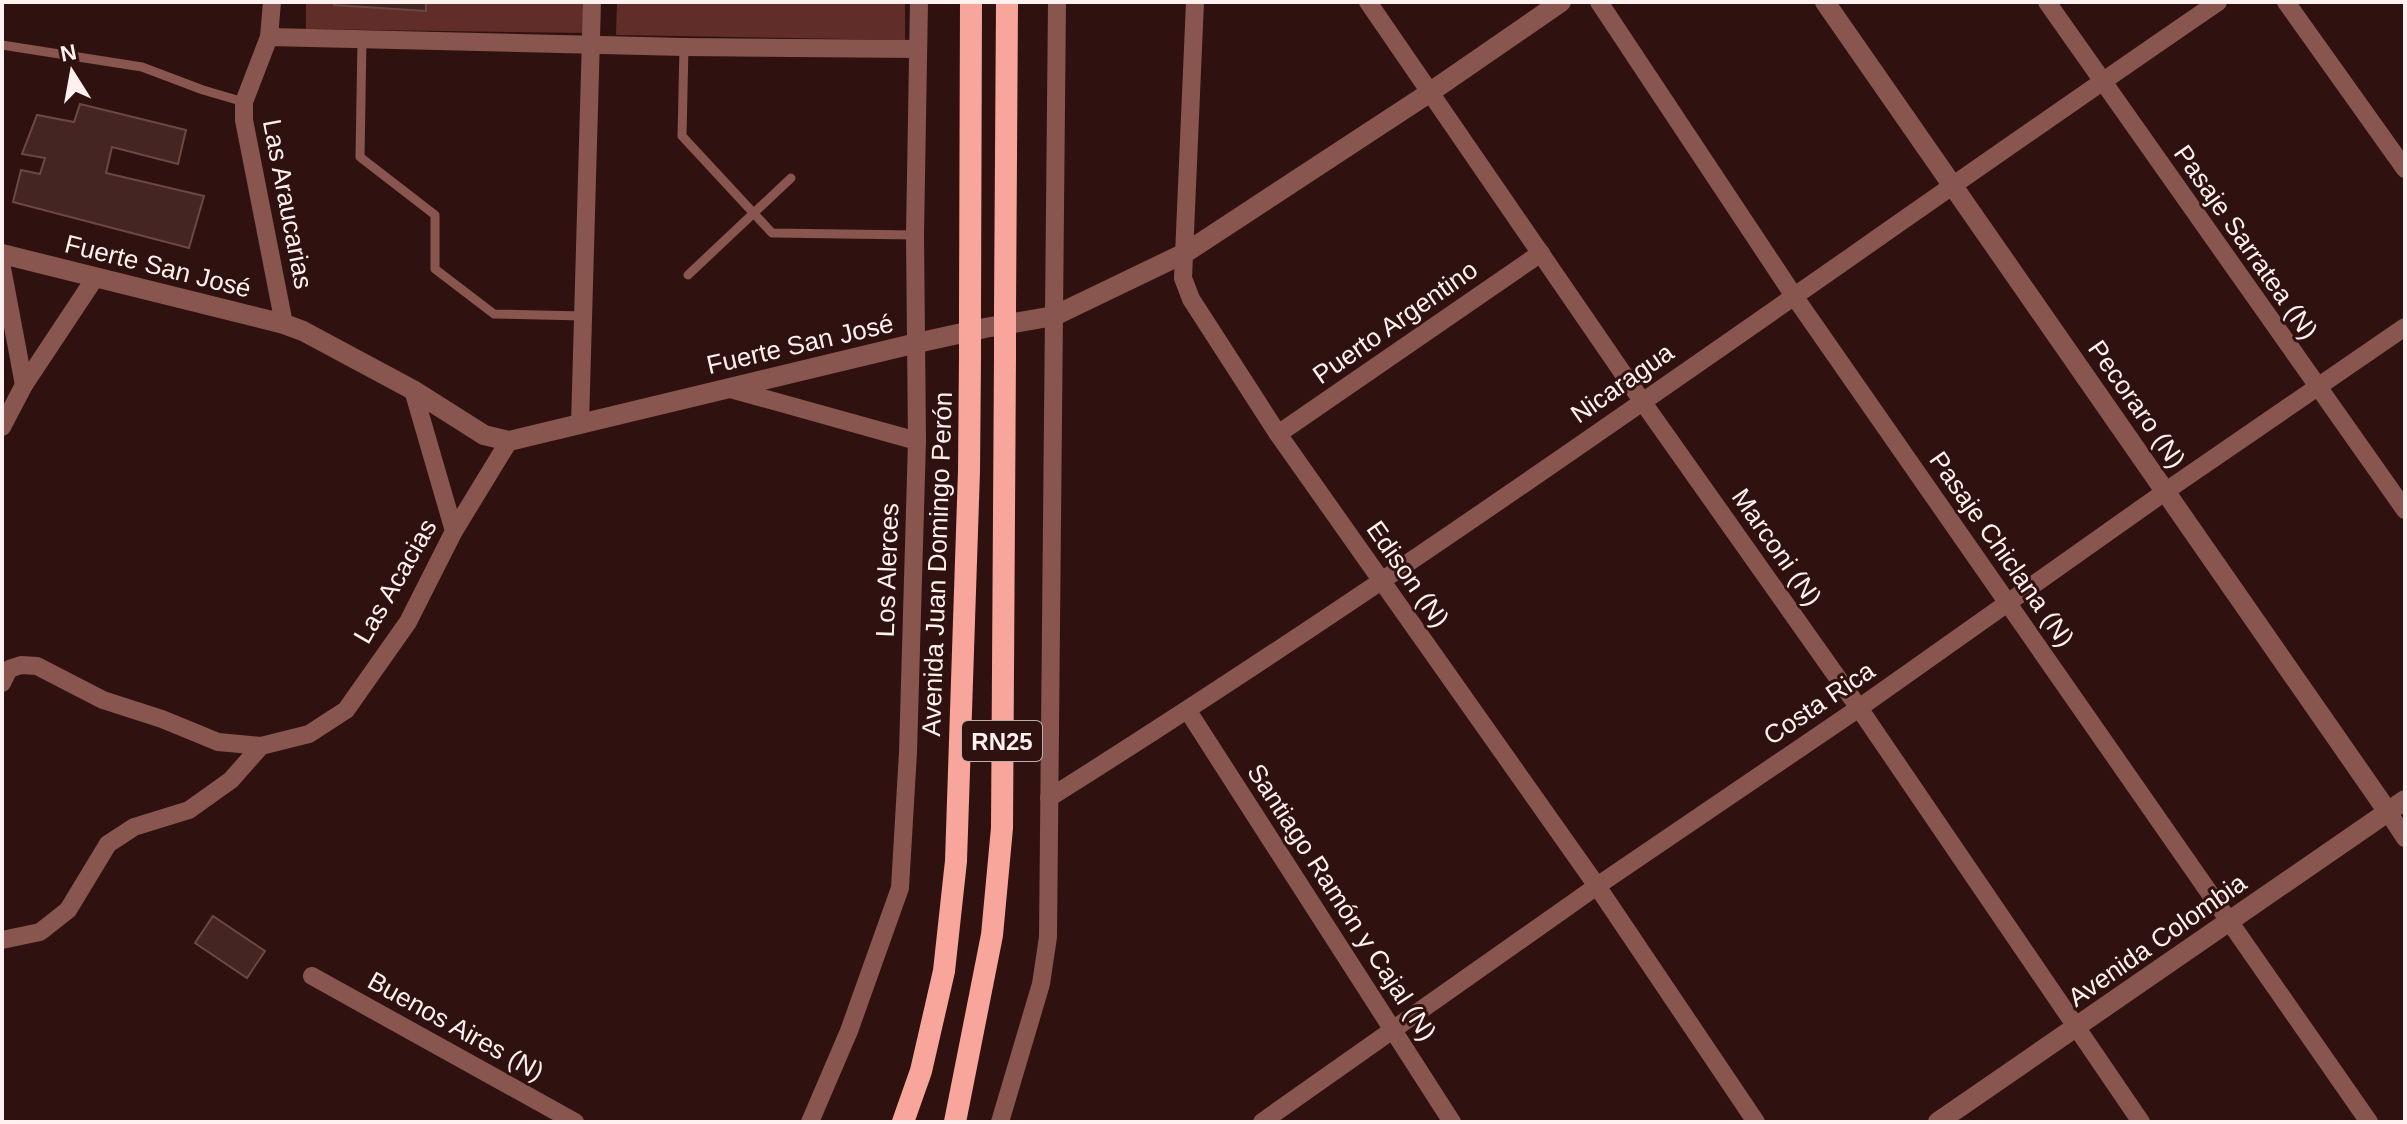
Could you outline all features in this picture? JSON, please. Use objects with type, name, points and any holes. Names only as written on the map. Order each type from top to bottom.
[{"type":"highway","name":"Avenida Juan Domingo Perón","points":[[903,1122],[921,1071],[944,971],[956,861],[969,471],[971,2]]},
{"type":"highway","name":"RN25","points":[[955,1122],[992,935],[1002,828],[1007,2]]},
{"type":"street","name":"Las Araucarias","points":[[272,2],[269,37],[244,102],[244,120],[284,324]]},
{"type":"street","points":[[580,424],[592,2]]},
{"type":"street","name":"Los Alerces","points":[[810,1122],[849,1031],[900,888],[908,752],[917,441],[915,235],[919,2]]},
{"type":"street","points":[[1000,1122],[1041,984],[1048,937],[1057,2]]},
{"type":"street","name":"Edison (N)","points":[[1195,2],[1183,278],[1191,299],[1278,434],[1597,886],[1756,1122]]},
{"type":"street","name":"Marconi (N)","points":[[1368,2],[1642,401],[1859,708],[2141,1122]]},
{"type":"street","name":"Fuerte San José","points":[[2,254],[284,324],[413,390],[484,435],[509,441],[917,343],[1054,316],[1185,253],[1561,2]]},
{"type":"street","name":"Pasaje Chiclana (N)","points":[[1599,2],[1794,296],[2369,1122]]},
{"type":"street","name":"Pecoraro (N)","points":[[1825,2],[2405,838]]},
{"type":"street","name":"Pasaje Sarratea (N)","points":[[2047,2],[2405,510]]},
{"type":"street","name":"Nicaragua","points":[[1049,798],[1188,711],[1382,581],[2218,2]]},
{"type":"street","points":[[2286,2],[2405,169]]},
{"type":"street","points":[[269,37],[918,49]]},
{"type":"street","name":"Puerto Argentino","points":[[1278,434],[1541,253]]},
{"type":"street","points":[[2,268],[24,385]]},
{"type":"street","points":[[2,427],[24,385],[95,278]]},
{"type":"street","name":"Costa Rica","points":[[1262,1122],[1597,886],[1859,708],[2405,327]]},
{"type":"street","points":[[727,388],[917,441]]},
{"type":"street","points":[[413,390],[454,531]]},
{"type":"street","name":"Las Acacias","points":[[2,683],[9,669],[21,665],[37,666],[103,700],[218,742],[261,746],[309,734],[346,710],[408,622],[454,531],[509,441]]},
{"type":"street","name":"Santiago Ramón y Cajal (N)","points":[[1188,711],[1452,1122]]},
{"type":"street","points":[[2,940],[40,932],[59,918],[68,910],[108,844],[134,827],[189,810],[231,780],[261,746]]},
{"type":"street","name":"Avenida Colombia","points":[[1938,1122],[2405,800]]},
{"type":"street","name":"Buenos Aires (N)","points":[[312,976],[575,1122]]},
{"type":"lane","points":[[362,39],[360,157],[435,215],[435,269],[494,314],[583,316]]},
{"type":"lane","points":[[2,45],[142,67],[244,102]]},
{"type":"lane","points":[[684,47],[682,136],[772,233],[915,235]]},
{"type":"lane","points":[[688,275],[791,178]]},
{"type":"shaded area","points":[[306,2],[587,2],[586,33],[306,29]]},
{"type":"shaded area","points":[[617,2],[905,2],[905,40],[616,35]]},
{"type":"building","points":[[334,2],[426,2],[426,11],[334,5]]},
{"type":"building","points":[[80,104],[186,130],[178,164],[112,147],[106,173],[204,196],[189,248],[13,202],[21,170],[40,174],[45,158],[22,154],[37,115],[74,122]]},
{"type":"building","points":[[213,916],[265,951],[247,978],[195,943]]}]
